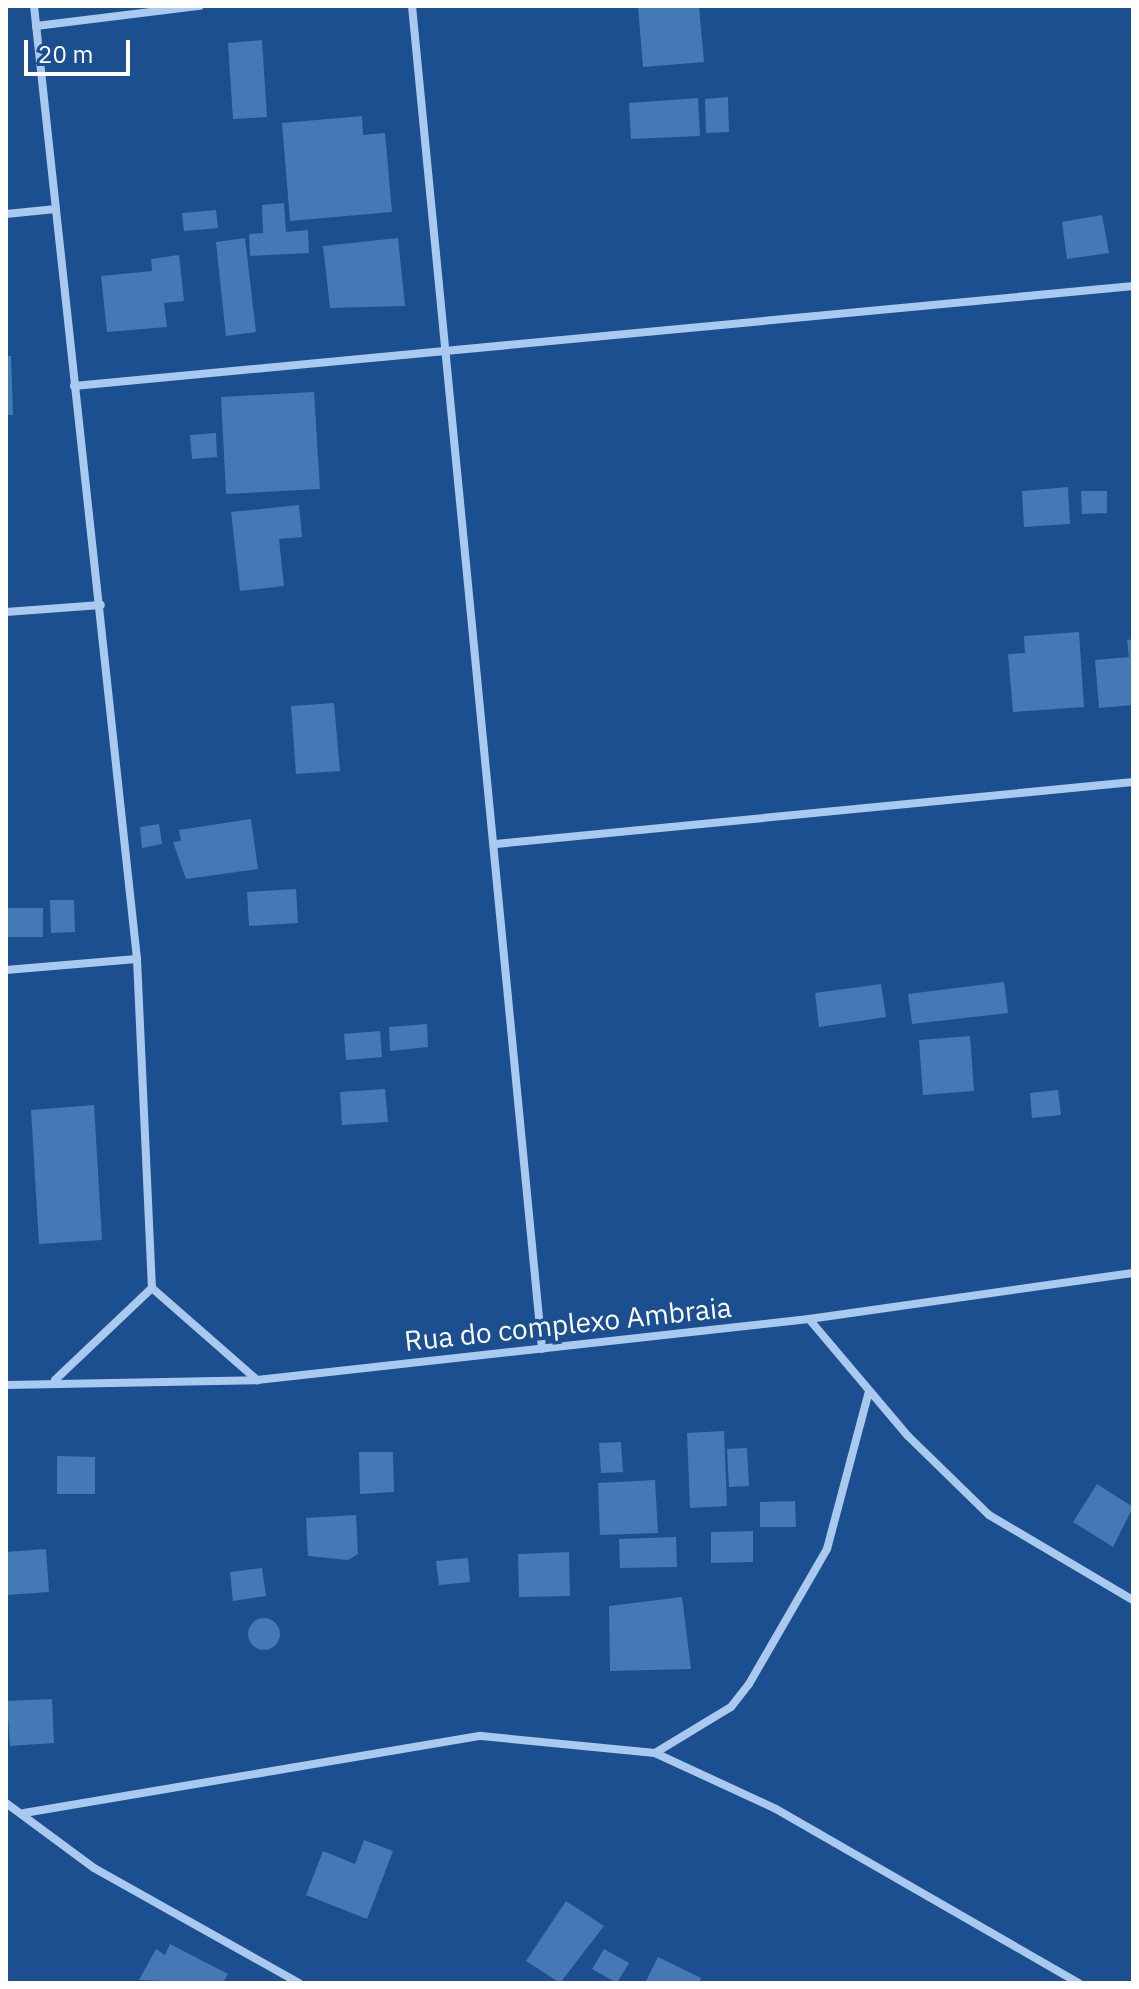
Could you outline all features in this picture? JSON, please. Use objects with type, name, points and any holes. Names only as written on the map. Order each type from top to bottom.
[{"type":"street","points":[[34,6],[137,959],[152,1288],[257,1380]]},
{"type":"street","points":[[36,26],[200,6]]},
{"type":"street","points":[[412,6],[496,844],[542,1349]]},
{"type":"street","points":[[6,214],[56,209]]},
{"type":"street","points":[[74,386],[447,355],[1133,286]]},
{"type":"street","points":[[6,612],[101,605]]},
{"type":"street","points":[[496,844],[1133,782]]},
{"type":"street","points":[[6,970],[137,959]]},
{"type":"street","name":"Rua do complexo Ambraia","points":[[6,1385],[55,1380],[257,1380],[809,1319],[1133,1273]]},
{"type":"street","points":[[55,1380],[152,1288]]},
{"type":"street","points":[[809,1319],[869,1391],[989,1515],[1133,1600]]},
{"type":"street","points":[[655,1753],[731,1707],[749,1684],[827,1549],[869,1391]]},
{"type":"street","points":[[24,1813],[481,1736],[655,1753],[776,1809],[1079,1983]]},
{"type":"street","points":[[6,1803],[24,1813],[94,1868],[299,1983]]},
{"type":"building","points":[[638,6],[699,6],[704,62],[643,67]]},
{"type":"building","points":[[262,40],[267,117],[233,119],[228,43]]},
{"type":"building","points":[[728,97],[729,132],[706,133],[705,99]]},
{"type":"building","points":[[698,98],[700,136],[631,139],[629,103]]},
{"type":"building","points":[[362,116],[363,135],[385,133],[392,212],[290,221],[282,123]]},
{"type":"building","points":[[284,203],[286,232],[308,230],[309,253],[250,256],[249,234],[263,233],[262,205]]},
{"type":"building","points":[[216,210],[218,228],[184,231],[182,213]]},
{"type":"building","points":[[1102,215],[1109,253],[1067,259],[1062,222]]},
{"type":"building","points":[[245,238],[256,332],[226,336],[216,242]]},
{"type":"building","points":[[398,238],[405,306],[330,308],[323,246]]},
{"type":"building","points":[[179,255],[184,301],[164,303],[167,327],[107,332],[101,276],[152,271],[151,259]]},
{"type":"building","points":[[6,356],[11,356],[13,415],[6,415]]},
{"type":"building","points":[[314,392],[320,489],[226,494],[221,397]]},
{"type":"building","points":[[216,433],[217,457],[192,459],[190,435]]},
{"type":"building","points":[[1068,487],[1070,524],[1024,527],[1022,491]]},
{"type":"building","points":[[1081,491],[1107,491],[1107,513],[1082,514]]},
{"type":"building","points":[[299,505],[302,537],[279,539],[284,586],[240,591],[231,512]]},
{"type":"building","points":[[1079,632],[1084,707],[1013,712],[1008,654],[1025,653],[1024,636]]},
{"type":"building","points":[[1133,639],[1133,705],[1099,708],[1095,660],[1129,657],[1127,640]]},
{"type":"building","points":[[334,703],[340,771],[296,774],[291,706]]},
{"type":"building","points":[[251,819],[258,869],[186,879],[173,842],[181,841],[179,830]]},
{"type":"building","points":[[159,824],[162,844],[142,848],[140,827]]},
{"type":"building","points":[[296,889],[298,923],[249,926],[247,892]]},
{"type":"building","points":[[50,900],[74,900],[75,932],[51,933]]},
{"type":"building","points":[[6,908],[43,908],[43,937],[6,937]]},
{"type":"building","points":[[1004,982],[1008,1013],[912,1024],[908,994]]},
{"type":"building","points":[[881,984],[886,1017],[819,1027],[815,993]]},
{"type":"building","points":[[427,1024],[428,1047],[390,1051],[389,1027]]},
{"type":"building","points":[[380,1031],[382,1057],[346,1060],[344,1034]]},
{"type":"building","points":[[970,1036],[974,1091],[923,1095],[919,1040]]},
{"type":"building","points":[[385,1089],[388,1122],[342,1125],[340,1092]]},
{"type":"building","points":[[1058,1090],[1061,1115],[1032,1118],[1030,1093]]},
{"type":"building","points":[[94,1105],[102,1240],[39,1244],[31,1110]]},
{"type":"building","points":[[724,1431],[727,1506],[690,1508],[687,1433]]},
{"type":"building","points":[[621,1442],[623,1472],[601,1473],[599,1443]]},
{"type":"building","points":[[747,1448],[749,1486],[729,1487],[727,1449]]},
{"type":"building","points":[[359,1452],[393,1452],[394,1492],[360,1494]]},
{"type":"building","points":[[57,1456],[95,1457],[95,1494],[57,1494]]},
{"type":"building","points":[[655,1480],[658,1533],[600,1535],[598,1483]]},
{"type":"building","points":[[1097,1484],[1133,1507],[1113,1547],[1073,1522]]},
{"type":"building","points":[[795,1501],[796,1527],[760,1527],[760,1502]]},
{"type":"building","points":[[356,1515],[358,1554],[348,1560],[308,1556],[306,1518]]},
{"type":"building","points":[[753,1531],[753,1562],[711,1563],[711,1532]]},
{"type":"building","points":[[676,1537],[677,1567],[620,1568],[619,1539]]},
{"type":"building","points":[[46,1549],[49,1592],[6,1595],[6,1552]]},
{"type":"building","points":[[569,1552],[570,1596],[519,1597],[518,1554]]},
{"type":"building","points":[[468,1558],[470,1582],[439,1585],[436,1561]]},
{"type":"building","points":[[262,1568],[266,1596],[233,1601],[230,1572]]},
{"type":"building","points":[[682,1597],[691,1669],[610,1671],[609,1606]]},
{"type":"building","points":[[264,1618],[275,1623],[280,1634],[275,1645],[264,1650],[253,1645],[248,1634],[253,1623]]},
{"type":"building","points":[[52,1699],[54,1743],[10,1746],[7,1701]]},
{"type":"building","points":[[364,1840],[393,1851],[367,1919],[306,1895],[323,1851],[355,1864]]},
{"type":"building","points":[[566,1901],[604,1926],[560,1983],[526,1961]]},
{"type":"building","points":[[170,1944],[228,1974],[223,1983],[139,1980],[156,1949],[165,1955]]},
{"type":"building","points":[[604,1949],[629,1963],[617,1983],[592,1969]]},
{"type":"building","points":[[658,1957],[701,1978],[699,1983],[645,1983]]}]
